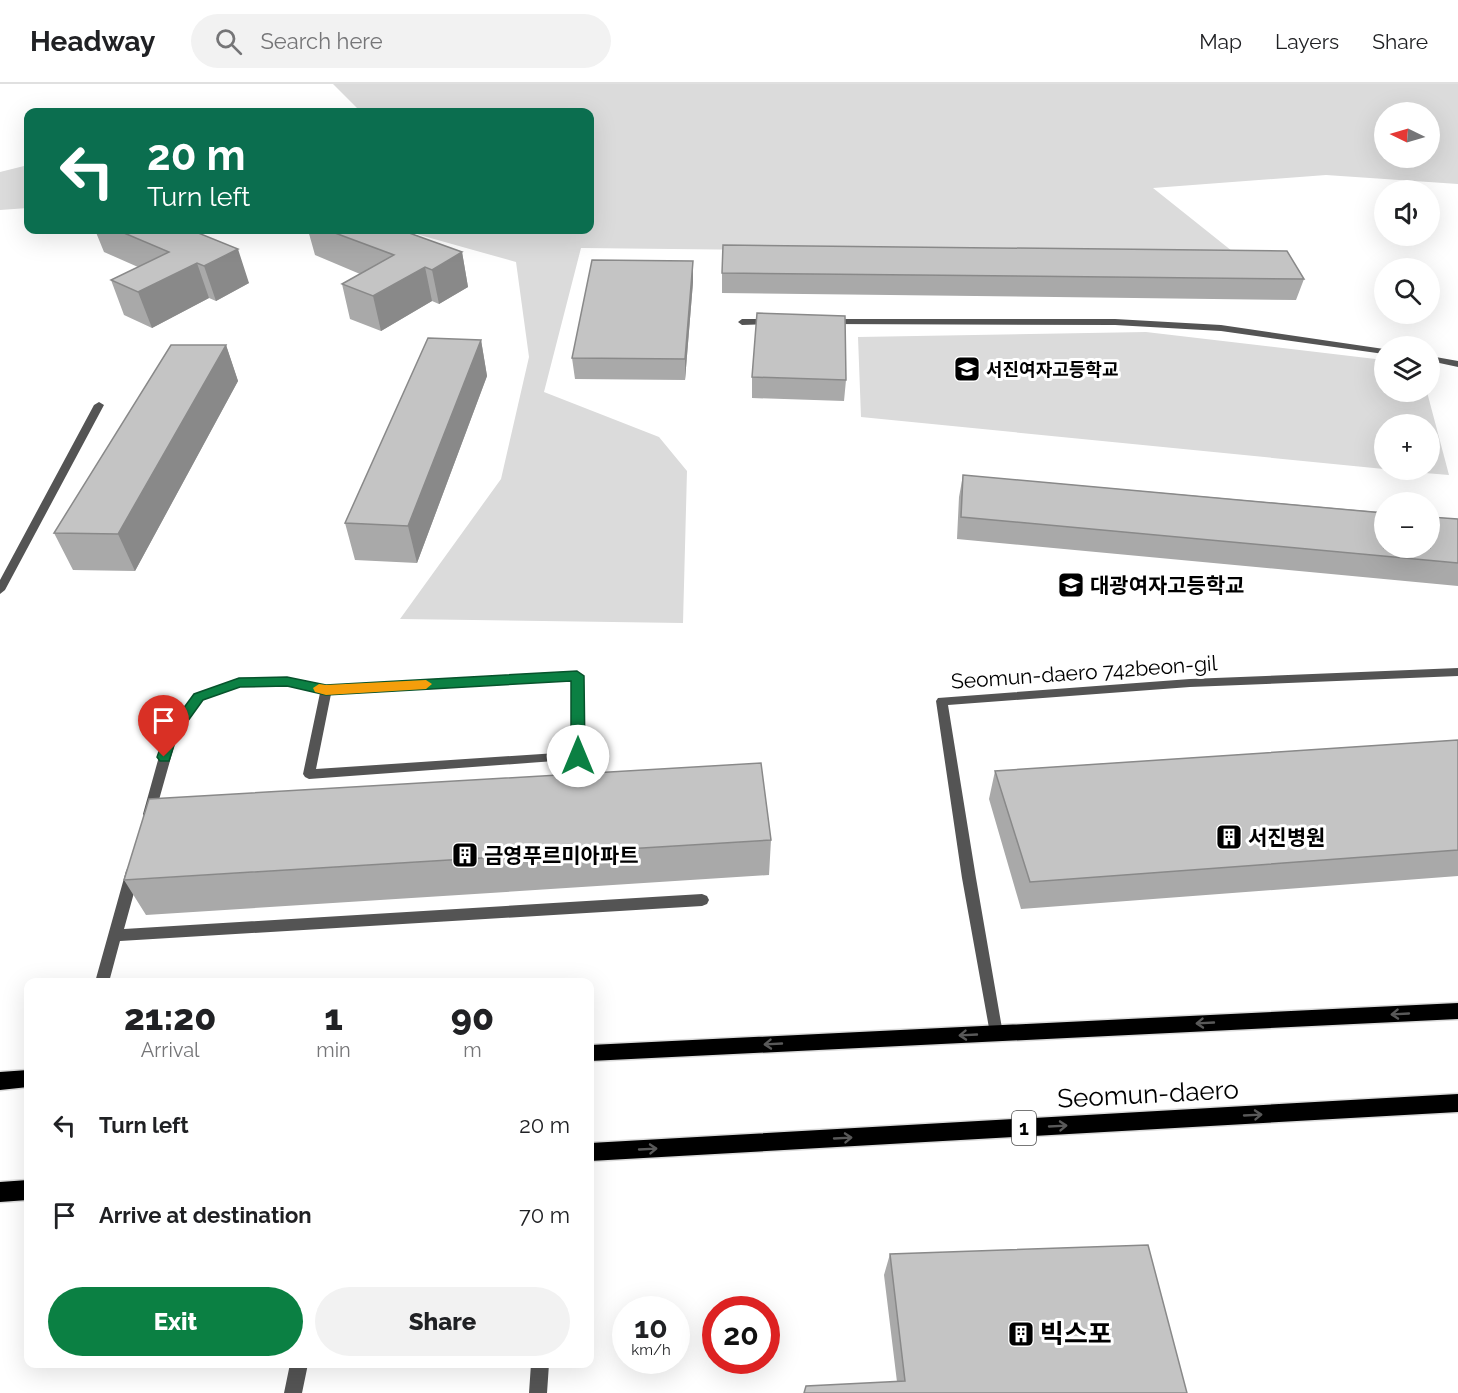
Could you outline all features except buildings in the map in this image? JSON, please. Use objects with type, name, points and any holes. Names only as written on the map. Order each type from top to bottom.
[{"type":"main road","points":[[594,1053],[1458,1011]]},
{"type":"main road","points":[[0,1081],[24,1079]]},
{"type":"main road","name":"Seomun-daero","points":[[594,1152],[1458,1103]]},
{"type":"main road","points":[[0,1192],[24,1190]]},
{"type":"street","points":[[742,322],[788,322]]},
{"type":"street","points":[[823,322],[1127,322],[1221,328],[1374,351]]},
{"type":"street","points":[[1440,361],[1458,364]]},
{"type":"street","points":[[0,590],[99,405]]},
{"type":"street","name":"Seomun-daero 742beon-gil","points":[[996,1034],[942,701],[1190,683],[1458,672]]},
{"type":"street","points":[[146,824],[171,735],[198,697],[239,683],[287,681],[326,690],[577,676],[578,756],[309,774],[326,690]]},
{"type":"street","points":[[103,978],[137,857]]},
{"type":"street","points":[[115,935],[702,900]]},
{"type":"street","points":[[293,1393],[298,1368]]},
{"type":"street","points":[[538,1393],[540,1368]]},
{"type":"shaded area","points":[[333,84],[1458,84],[1458,184],[1440,183],[1440,180],[1326,175],[1153,188],[1237,255],[581,248],[544,392],[659,437],[687,471],[683,623],[400,619],[501,479],[529,357],[516,262],[416,234],[594,234],[594,108],[357,108]]},
{"type":"shaded area","points":[[24,166],[24,208],[0,210],[0,172]]},
{"type":"shaded area","points":[[1146,332],[1374,359],[1374,402],[1430,402],[1433,414],[1374,414],[1374,468],[861,417],[858,337]]},
{"type":"shaded area","points":[[1440,441],[1449,475],[1440,474]]},
{"type":"slow traffic","points":[[319,688],[326,690],[426,684]]},
{"type":"place","name":"서진여자고등학교","points":[[967,369]]},
{"type":"place","name":"대광여자고등학교","points":[[1071,585]]},
{"type":"place","name":"서진병원","points":[[1229,837]]},
{"type":"place","name":"금영푸르미아파트","points":[[465,855]]},
{"type":"place","name":"빅스포","points":[[1021,1334]]},
{"type":"route","points":[[164,757],[171,735],[198,697],[239,683],[287,681],[326,690],[577,676],[578,756]]}]
